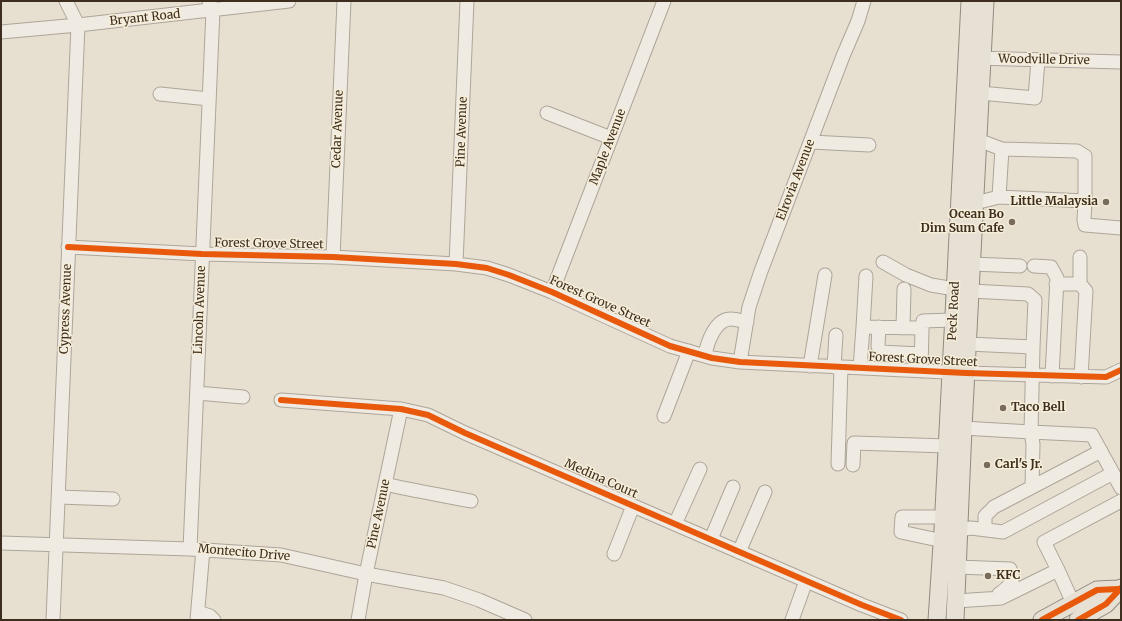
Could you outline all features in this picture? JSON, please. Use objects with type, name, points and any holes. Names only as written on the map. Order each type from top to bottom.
[{"type":"main road","name":"Peck Road","points":[[937,620],[947,529],[963,428],[953,320],[972,264],[967,203],[978,140],[980,93],[974,58],[970,1]]},
{"type":"main road","name":"Peck Road","points":[[955,620],[957,567],[947,529],[947,446],[958,373],[968,344],[963,290],[974,58],[985,1]]},
{"type":"main road","points":[[1042,620],[1096,590],[1120,589]]},
{"type":"main road","points":[[1078,620],[1106,604],[1120,589]]},
{"type":"street","name":"Cypress Avenue","points":[[53,620],[78,25],[66,1]]},
{"type":"street","name":"Bryant Road","points":[[1,32],[78,25],[211,6],[289,1]]},
{"type":"street","name":"Cedar Avenue","points":[[333,257],[344,1]]},
{"type":"street","name":"Pine Avenue","points":[[456,264],[467,1]]},
{"type":"street","name":"Maple Avenue","points":[[552,292],[664,1]]},
{"type":"street","name":"Elrovia Avenue","points":[[740,362],[749,307],[761,270],[843,56],[858,22],[864,1]]},
{"type":"street","name":"Lincoln Avenue","points":[[190,549],[209,99],[211,6]]},
{"type":"street","name":"Woodville Drive","points":[[974,58],[1121,62]]},
{"type":"street","points":[[980,93],[1035,98],[1038,60]]},
{"type":"street","points":[[160,94],[209,99]]},
{"type":"street","points":[[547,113],[611,138]]},
{"type":"street","points":[[978,140],[1002,149],[1077,151],[1085,156],[1085,225],[1121,228]]},
{"type":"street","points":[[811,142],[869,145]]},
{"type":"street","points":[[998,197],[1002,149]]},
{"type":"street","points":[[967,203],[998,197],[1085,201]]},
{"type":"street","name":"Forest Grove Street","points":[[68,248],[202,254],[333,257],[456,264],[486,268],[509,275],[552,292],[670,346],[704,356],[740,362],[958,373],[1081,377],[1106,377],[1121,370]]},
{"type":"street","points":[[1080,257],[1080,284],[1086,291],[1081,377]]},
{"type":"street","points":[[883,262],[906,275],[932,285],[963,290],[1028,294],[1035,300],[1031,432],[1032,487]]},
{"type":"street","points":[[972,264],[1020,266]]},
{"type":"street","points":[[1034,266],[1051,267],[1057,278],[1052,376]]},
{"type":"street","points":[[810,366],[825,275]]},
{"type":"street","points":[[860,368],[866,276]]},
{"type":"street","points":[[1056,284],[1080,284]]},
{"type":"street","points":[[902,328],[904,290]]},
{"type":"street","points":[[704,356],[707,344],[718,326],[723,321],[730,319],[747,322]]},
{"type":"street","points":[[921,371],[923,321],[953,320]]},
{"type":"street","points":[[863,327],[922,328]]},
{"type":"street","points":[[879,327],[878,346],[880,352],[921,354]]},
{"type":"street","points":[[836,335],[838,367],[838,464]]},
{"type":"street","points":[[968,344],[1033,347]]},
{"type":"street","points":[[664,416],[689,351]]},
{"type":"street","points":[[197,393],[243,397]]},
{"type":"street","name":"Medina Court","points":[[281,400],[401,409],[428,415],[739,552],[862,605],[901,620]]},
{"type":"street","name":"Pine Avenue","points":[[358,620],[366,574],[401,409]]},
{"type":"street","points":[[963,428],[1092,435],[1121,488]]},
{"type":"street","points":[[853,465],[854,443],[947,446]]},
{"type":"street","points":[[985,530],[985,516],[994,507],[1101,451]]},
{"type":"street","points":[[676,524],[700,469]]},
{"type":"street","points":[[947,529],[970,528],[1003,532],[1113,473]]},
{"type":"street","points":[[385,484],[471,501]]},
{"type":"street","points":[[711,539],[733,487]]},
{"type":"street","points":[[739,552],[765,492]]},
{"type":"street","points":[[59,498],[113,499]]},
{"type":"street","points":[[1073,603],[1044,542],[1121,501]]},
{"type":"street","points":[[614,554],[633,506]]},
{"type":"street","name":"Montecito Drive","points":[[1,543],[203,549],[282,555],[366,574],[444,588],[479,600],[525,620]]},
{"type":"street","points":[[203,549],[197,616],[210,616],[214,620]]},
{"type":"street","points":[[957,567],[1010,569],[1013,581],[1009,587],[990,599]]},
{"type":"street","points":[[956,601],[1001,598],[1058,570]]},
{"type":"street","points":[[792,620],[806,581]]},
{"type":"cycle path","points":[[68,247],[202,254],[333,257],[456,264],[487,268],[552,292],[670,346],[712,358],[740,362],[966,373],[1106,377],[1121,370]]},
{"type":"cycle path","points":[[281,400],[401,409],[428,415],[465,433],[862,605],[901,620]]},
{"type":"cycle path","points":[[1078,620],[1106,604],[1121,588]]},
{"type":"cycle path","points":[[1042,620],[1097,590],[1118,589]]},
{"type":"place","name":"Little Malaysia","points":[[1106,202]]},
{"type":"place","name":"Ocean Bo Dim Sum Cafe","points":[[1012,222]]},
{"type":"place","name":"Taco Bell","points":[[1003,408]]},
{"type":"place","name":"Carl's Jr.","points":[[987,465]]},
{"type":"place","name":"KFC","points":[[988,576]]}]
